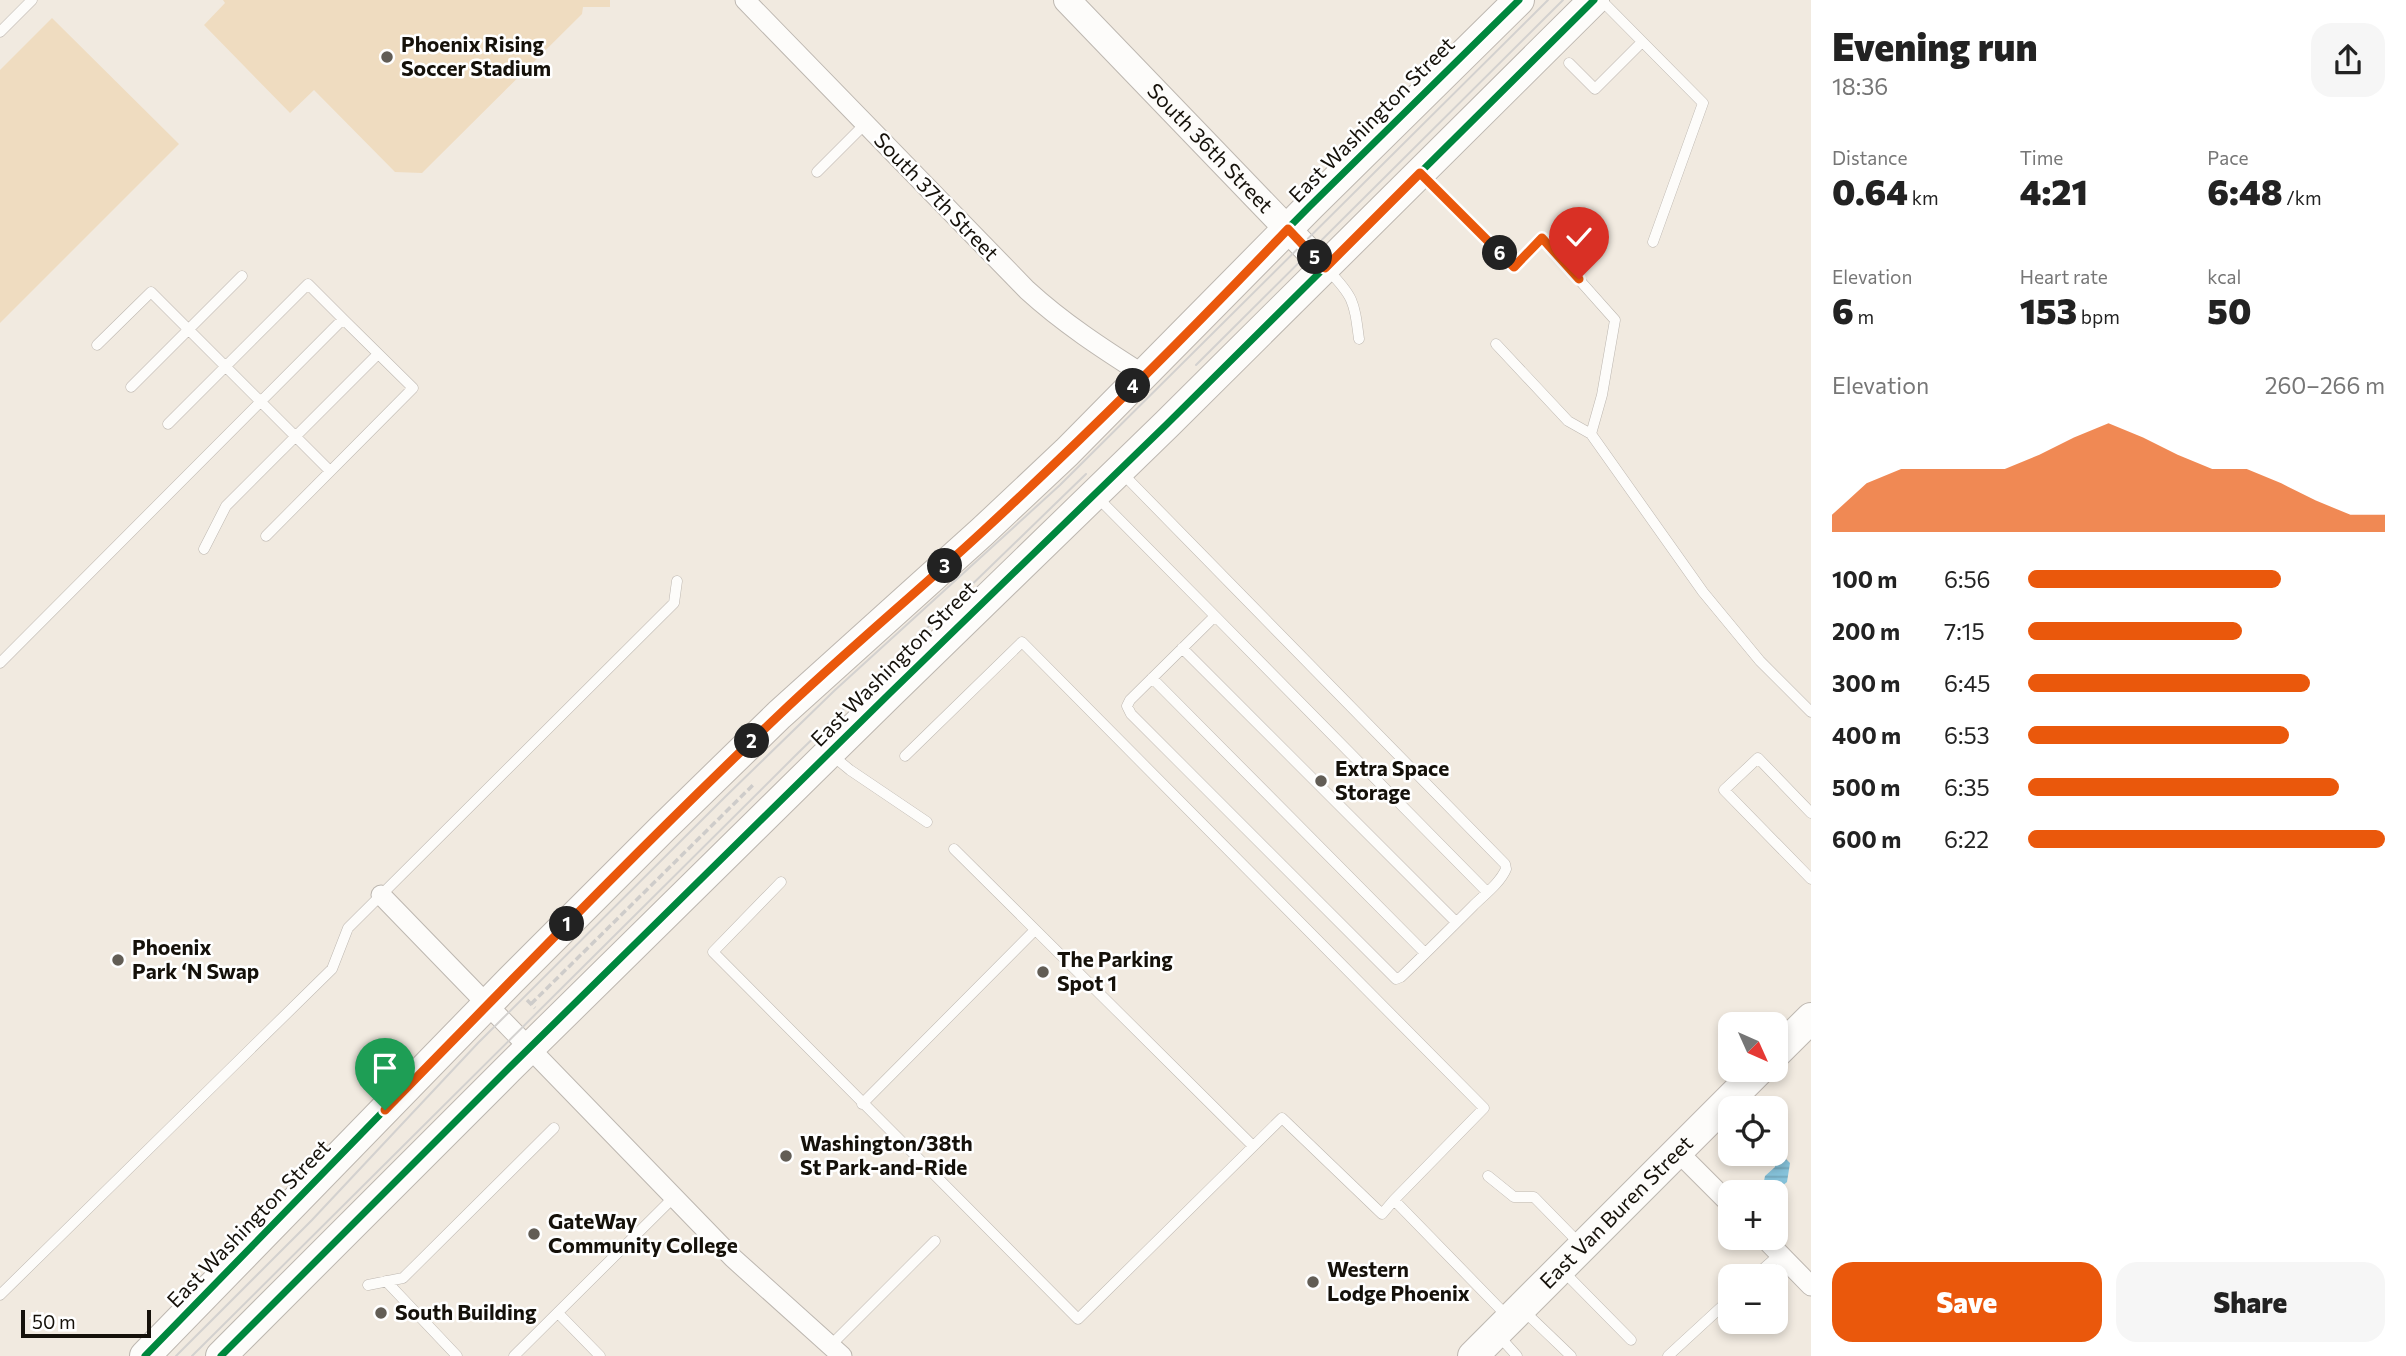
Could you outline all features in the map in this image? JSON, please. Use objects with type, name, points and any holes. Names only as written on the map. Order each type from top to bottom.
[{"type":"main road","name":"East Washington Street","points":[[145,1356],[644,846],[779,715],[982,531],[1144,375],[1519,0]]},
{"type":"main road","name":"East Washington Street","points":[[222,1356],[530,1048],[1119,471],[1594,0]]},
{"type":"main road","points":[[1788,1041],[1811,1018]]},
{"type":"main road","name":"East Van Buren Street","points":[[1473,1356],[1747,1082]]},
{"type":"street","name":"South 37th Street","points":[[745,0],[1027,290],[1054,314],[1144,375]]},
{"type":"street","name":"South 36th Street","points":[[1067,0],[1325,268]]},
{"type":"street","points":[[381,895],[673,1198],[757,1282],[836,1350]]},
{"type":"street","points":[[1678,1152],[1718,1192]]},
{"type":"street","points":[[1776,1250],[1811,1286]]},
{"type":"lane","points":[[0,32],[32,0]]},
{"type":"lane","points":[[1601,0],[1703,103],[1653,242]]},
{"type":"lane","points":[[1569,63],[1595,89],[1642,41]]},
{"type":"lane","points":[[817,172],[865,124]]},
{"type":"lane","points":[[1420,173],[1514,267],[1542,238],[1615,320],[1602,394],[1591,434]]},
{"type":"lane","name":"South 36th Street","points":[[1325,268],[1354,303],[1359,339]]},
{"type":"lane","points":[[131,387],[242,276]]},
{"type":"lane","points":[[168,425],[308,284],[412,388],[266,536]]},
{"type":"lane","points":[[97,345],[152,292],[330,471]]},
{"type":"lane","points":[[0,663],[343,319]]},
{"type":"lane","points":[[1496,344],[1568,421],[1591,434],[1703,592],[1760,661],[1811,712]]},
{"type":"lane","points":[[204,549],[226,506],[378,354]]},
{"type":"lane","points":[[1119,471],[1505,864],[1504,875],[1401,977],[1396,979],[1391,976],[1131,715],[1127,706],[1130,700],[1215,615]]},
{"type":"lane","points":[[1094,495],[1487,892]]},
{"type":"lane","points":[[0,1295],[332,969],[348,928],[674,603],[677,581]]},
{"type":"lane","points":[[781,882],[713,952],[1077,1319],[1282,1118],[1382,1214],[1484,1108],[1022,642],[905,756]]},
{"type":"lane","points":[[1182,648],[1456,922]]},
{"type":"lane","points":[[1152,678],[1425,953]]},
{"type":"lane","points":[[829,753],[927,822]]},
{"type":"lane","points":[[1811,813],[1758,758],[1724,790],[1811,879]]},
{"type":"lane","points":[[954,849],[1253,1146]]},
{"type":"lane","points":[[862,1104],[1035,930]]},
{"type":"lane","points":[[368,1284],[402,1278],[554,1128]]},
{"type":"lane","points":[[1488,1176],[1514,1197],[1534,1197],[1582,1246]]},
{"type":"lane","points":[[514,1356],[673,1198]]},
{"type":"lane","points":[[1394,1200],[1509,1320],[1571,1356]]},
{"type":"lane","points":[[836,1350],[935,1241]]},
{"type":"lane","points":[[1769,1264],[1780,1254]]},
{"type":"lane","points":[[1560,1269],[1631,1340]]},
{"type":"lane","points":[[386,1281],[457,1356]]},
{"type":"lane","points":[[1668,1356],[1718,1310]]},
{"type":"lane","points":[[558,1313],[600,1356]]},
{"type":"lane","points":[[1509,1320],[1517,1356]]},
{"type":"path","points":[[536,1008],[529,1002],[753,785]]},
{"type":"shaded area","name":"Phoenix Rising Soccer Stadium","points":[[223,0],[610,0],[610,7],[583,7],[582,14],[422,173],[395,172],[314,90],[290,113],[204,25],[225,3]]},
{"type":"shaded area","points":[[52,18],[179,144],[0,323],[0,70]]},
{"type":"water","points":[[1788,1161],[1790,1163],[1787,1180],[1764,1180],[1775,1167],[1788,1166]]},
{"type":"tram line","points":[[176,1356],[312,1220],[478,1043],[725,797],[834,691],[1060,485],[1548,0]]},
{"type":"tram line","points":[[1196,365],[1563,0]]},
{"type":"tram line","points":[[192,1356],[798,753],[1086,474]]},
{"type":"cycle path","points":[[145,1356],[663,828],[779,715],[1067,452],[1310,206],[1519,0]]},
{"type":"cycle path","points":[[221,1356],[508,1069],[1167,424],[1594,0]]},
{"type":"place","name":"Phoenix Rising Soccer Stadium","points":[[387,57]]},
{"type":"place","name":"Extra Space Storage","points":[[1321,781]]},
{"type":"place","name":"Phoenix Park ‘N Swap","points":[[118,960]]},
{"type":"place","name":"The Parking Spot 1","points":[[1043,972]]},
{"type":"place","name":"Washington/38th St Park-and-Ride","points":[[786,1156]]},
{"type":"place","name":"GateWay Community College","points":[[534,1234]]},
{"type":"place","name":"Western Lodge Phoenix","points":[[1313,1282]]},
{"type":"place","name":"South Building","points":[[381,1313]]},
{"type":"route","points":[[385,1110],[702,790],[779,715],[1067,452],[1288,229],[1325,268],[1420,173],[1514,267],[1542,238],[1579,279]]}]
